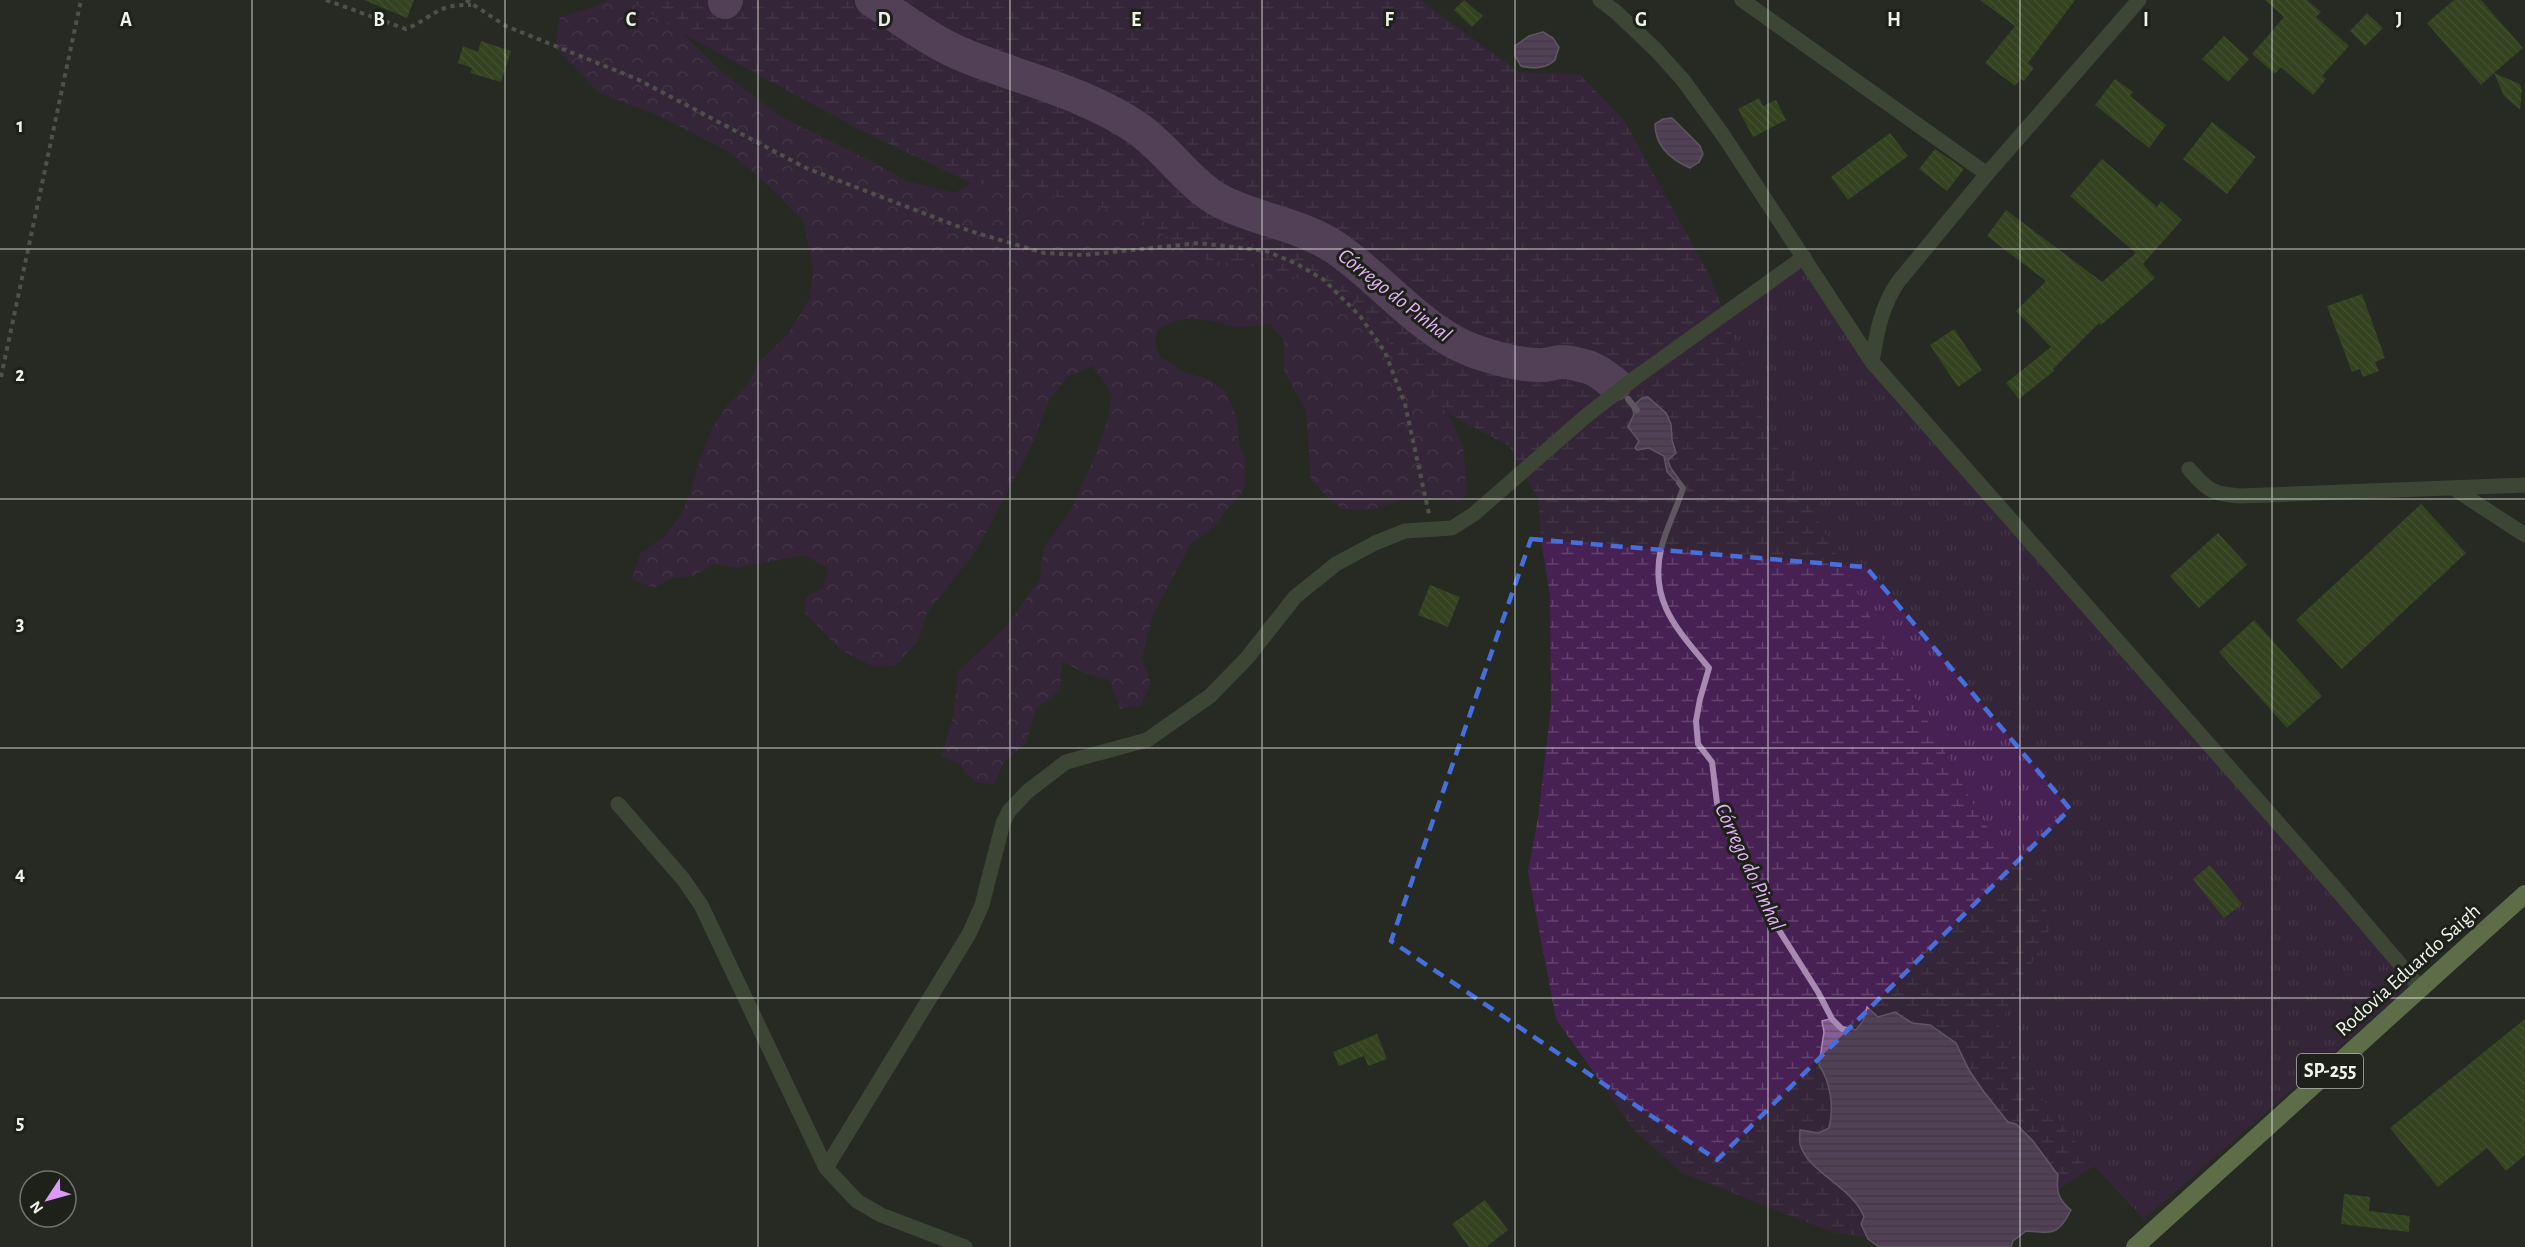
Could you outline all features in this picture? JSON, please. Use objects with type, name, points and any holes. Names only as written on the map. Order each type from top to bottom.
[{"type":"highway","name":"Rodovia Eduardo Saigh","points":[[2135,1247],[2525,894]]},
{"type":"street","points":[[1600,0],[1656,50],[1683,80],[1723,135],[1872,362],[2324,874],[2421,989]]},
{"type":"street","points":[[1742,0],[1987,174]]},
{"type":"street","points":[[1872,362],[1879,321],[1887,298],[1898,282],[1987,174],[2139,0]]},
{"type":"street","points":[[826,1168],[976,921],[1003,823],[1009,811],[1028,791],[1066,762],[1147,740],[1210,696],[1247,658],[1296,597],[1336,564],[1375,543],[1405,531],[1452,528],[1474,514],[1586,416],[1635,378],[1804,257]]},
{"type":"street","points":[[2189,469],[2206,489],[2219,494],[2240,496],[2525,485]]},
{"type":"street","points":[[2453,488],[2525,535]]},
{"type":"street","points":[[618,804],[682,879],[701,905],[826,1168],[857,1201],[881,1215],[965,1247]]},
{"type":"path","points":[[1,376],[81,0]]},
{"type":"path","points":[[326,0],[406,29],[438,9],[452,4],[471,4]]},
{"type":"path","points":[[466,0],[506,26],[637,79],[806,168],[970,231],[1044,253],[1084,255],[1199,243],[1266,251],[1295,263],[1323,279],[1360,316],[1385,352],[1405,404],[1424,500],[1429,515],[1439,530]]},
{"type":"highlighted area","points":[[1531,539],[1866,567],[2070,809],[1717,1160],[1391,941]]},
{"type":"green space","points":[[607,0],[628,0],[682,33],[723,73],[780,116],[877,164],[906,181],[955,193],[971,183],[1037,192],[1134,216],[1335,277],[1412,358],[1447,413],[1463,445],[1467,493],[1458,502],[1443,497],[1400,501],[1370,510],[1342,509],[1311,480],[1306,411],[1284,371],[1284,341],[1270,324],[1237,327],[1206,320],[1188,319],[1179,320],[1158,330],[1155,342],[1159,355],[1183,372],[1208,379],[1225,391],[1237,418],[1239,444],[1245,457],[1245,488],[1212,528],[1190,545],[1153,615],[1142,658],[1151,683],[1141,706],[1120,709],[1109,680],[1084,673],[1062,661],[1060,690],[1036,709],[1026,743],[1004,762],[994,784],[976,783],[958,763],[941,757],[954,714],[958,671],[1005,628],[1040,579],[1043,549],[1071,510],[1097,451],[1108,418],[1112,393],[1092,366],[1068,377],[1049,400],[1032,445],[978,548],[927,613],[918,641],[896,665],[876,668],[841,650],[805,613],[806,597],[823,588],[828,568],[804,555],[737,568],[714,564],[693,576],[672,578],[654,588],[632,579],[640,553],[662,539],[679,518],[690,495],[712,428],[729,403],[746,387],[760,361],[788,334],[810,298],[813,270],[804,222],[770,187],[731,153],[657,115],[599,93],[555,47],[560,17],[594,7]]},
{"type":"green space","points":[[628,0],[1420,0],[1519,72],[1580,75],[1624,120],[1710,276],[1766,427],[1983,822],[2031,877],[2053,923],[1999,1025],[2025,1076],[2094,1166],[2027,1211],[1912,1244],[1832,1232],[1682,1173],[1634,1130],[1556,1019],[1528,872],[1538,818],[1551,707],[1550,595],[1541,539],[1538,498],[1509,446],[1447,413],[1350,296],[1274,270],[1203,259],[1134,216],[1037,192],[971,183],[864,132],[682,33]]},
{"type":"green space","points":[[1810,257],[1879,359],[2421,976],[2144,1219],[2094,1166],[2025,1076],[1999,1025],[2053,923],[2031,877],[1983,822],[1766,427],[1726,319]]},
{"type":"shaded area","points":[[1543,32],[1553,38],[1559,47],[1555,60],[1539,68],[1521,66],[1515,56],[1515,46],[1529,36]]},
{"type":"shaded area","points":[[1672,118],[1700,146],[1703,154],[1699,162],[1690,168],[1671,156],[1658,139],[1655,124],[1663,119]]},
{"type":"shaded area","points":[[1648,397],[1666,413],[1671,424],[1676,453],[1668,460],[1683,488],[1667,472],[1664,456],[1649,448],[1637,450],[1635,448],[1639,441],[1628,427],[1634,414],[1632,407],[1642,398]]},
{"type":"shaded area","points":[[1867,1007],[1878,1017],[1895,1012],[1912,1023],[1930,1025],[1956,1043],[1969,1070],[1984,1092],[2008,1122],[2016,1124],[2033,1141],[2058,1175],[2059,1195],[2071,1210],[2058,1229],[2049,1232],[2026,1231],[2013,1241],[2011,1247],[1879,1247],[1868,1239],[1861,1224],[1864,1217],[1858,1206],[1841,1188],[1811,1163],[1800,1144],[1800,1130],[1819,1133],[1829,1128],[1831,1104],[1829,1088],[1819,1065],[1824,1032],[1822,1021],[1829,1019],[1836,1025],[1856,1030],[1863,1021]]},
{"type":"building","points":[[364,0],[414,0],[407,18]]},
{"type":"building","points":[[1464,0],[1483,16],[1472,27],[1454,10]]},
{"type":"building","points":[[1980,0],[2075,0],[2028,63],[2034,68],[2024,81],[2021,79],[2015,86],[1985,63],[2015,26]]},
{"type":"building","points":[[2265,0],[2307,0],[2321,12],[2316,17],[2349,46],[2322,76],[2326,79],[2313,95],[2281,67],[2275,74],[2252,54],[2284,17]]},
{"type":"building","points":[[2454,0],[2481,0],[2523,48],[2481,85],[2427,23]]},
{"type":"building","points":[[2367,13],[2383,28],[2365,46],[2350,31]]},
{"type":"building","points":[[2224,36],[2249,59],[2228,82],[2202,59]]},
{"type":"building","points":[[481,41],[511,51],[501,82],[470,73],[472,68],[458,63],[463,46],[478,52]]},
{"type":"building","points":[[2494,73],[2520,84],[2522,90],[2520,110],[2504,96]]},
{"type":"building","points":[[2115,79],[2133,92],[2130,96],[2166,125],[2149,148],[2095,105]]},
{"type":"building","points":[[1759,98],[1763,106],[1776,100],[1786,120],[1753,137],[1738,109]]},
{"type":"building","points":[[2212,122],[2256,157],[2227,194],[2183,159]]},
{"type":"building","points":[[1890,133],[1908,156],[1848,200],[1831,177]]},
{"type":"building","points":[[1935,149],[1964,169],[1947,191],[1919,169]]},
{"type":"building","points":[[2102,159],[2157,207],[2161,201],[2182,220],[2143,264],[2155,278],[2101,325],[2099,323],[2053,369],[2054,371],[2019,399],[2006,383],[2051,347],[2016,311],[2046,281],[1987,236],[2006,210],[2102,282],[2136,253],[2070,196]]},
{"type":"building","points":[[2362,294],[2385,358],[2375,362],[2379,371],[2363,377],[2360,369],[2352,372],[2327,306]]},
{"type":"building","points":[[1954,329],[1982,370],[1958,387],[1930,345]]},
{"type":"building","points":[[2421,504],[2466,553],[2342,669],[2296,620]]},
{"type":"building","points":[[2218,533],[2247,565],[2199,608],[2170,576]]},
{"type":"building","points":[[1430,585],[1460,597],[1448,627],[1418,615]]},
{"type":"building","points":[[2254,620],[2322,696],[2287,728],[2219,652]]},
{"type":"building","points":[[2210,865],[2242,904],[2224,918],[2193,879]]},
{"type":"building","points":[[2525,1019],[2525,1155],[2506,1171],[2487,1148],[2438,1187],[2390,1128]]},
{"type":"building","points":[[1377,1034],[1387,1059],[1368,1066],[1364,1056],[1339,1066],[1333,1052]]},
{"type":"building","points":[[2344,1194],[2370,1197],[2369,1211],[2410,1216],[2409,1232],[2341,1224]]},
{"type":"building","points":[[1485,1200],[1508,1230],[1486,1247],[1469,1247],[1452,1224]]},
{"type":"waterway","name":"Córrego do Pinhal","points":[[721,0],[725,2]]},
{"type":"waterway","name":"Córrego do Pinhal","points":[[872,0],[953,51],[1075,96],[1117,116],[1148,136],[1210,195],[1236,208],[1323,240],[1351,259],[1424,322],[1456,343],[1485,355],[1508,361],[1542,365],[1562,362],[1582,365],[1602,374],[1615,384]]},
{"type":"waterway","name":"Córrego do Pinhal","points":[[1628,399],[1637,410]]},
{"type":"waterway","name":"Córrego do Pinhal","points":[[1679,483],[1683,488],[1661,549],[1658,568],[1659,585],[1663,600],[1677,628],[1709,668],[1696,721],[1698,744],[1712,762],[1717,803],[1725,824],[1777,927],[1818,992],[1832,1019],[1842,1029]]}]
